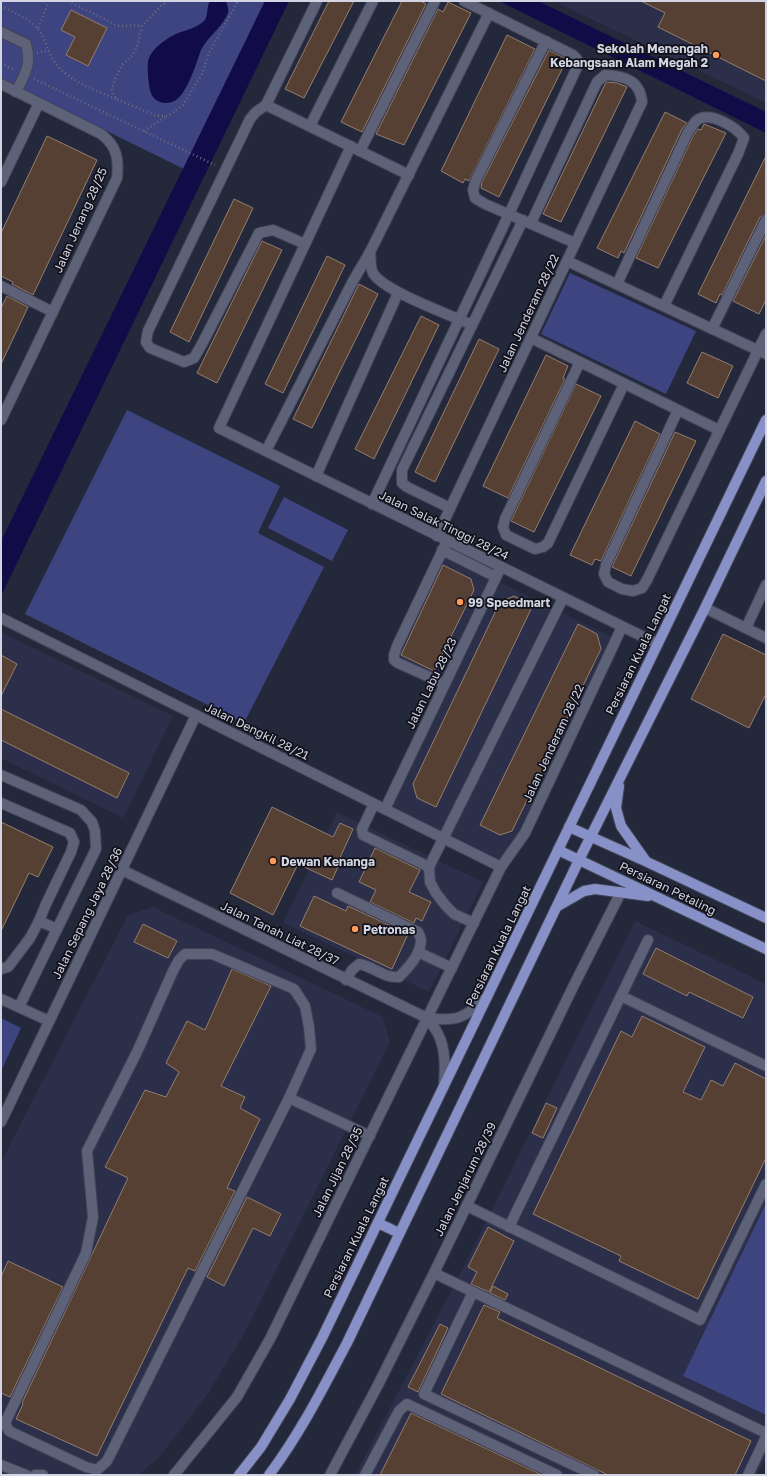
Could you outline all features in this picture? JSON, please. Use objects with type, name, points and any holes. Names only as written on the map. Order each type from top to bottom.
[{"type":"main road","name":"Persiaran Kuala Langat","points":[[239,1475],[262,1447],[290,1399],[322,1338],[766,420]]},
{"type":"main road","points":[[269,1475],[293,1441],[344,1349],[579,860],[705,608],[766,481]]},
{"type":"main road","points":[[619,780],[616,808],[618,817],[627,836],[645,861]]},
{"type":"main road","name":"Persiaran Petaling","points":[[570,827],[766,918]]},
{"type":"main road","name":"Persiaran Petaling","points":[[558,850],[766,949]]},
{"type":"main road","points":[[558,906],[589,890],[602,889],[658,897]]},
{"type":"main road","points":[[378,1223],[399,1233]]},
{"type":"street","points":[[317,1],[266,105],[256,112],[250,119],[148,331],[146,342],[150,348],[184,362],[194,358],[259,233],[273,230],[305,244],[435,1]]},
{"type":"street","points":[[310,126],[373,1]]},
{"type":"street","points":[[372,504],[578,65],[577,59],[573,54],[464,1]]},
{"type":"street","points":[[266,452],[352,281],[370,252],[489,13]]},
{"type":"street","points":[[1,32],[26,44],[29,55],[29,64],[16,92]]},
{"type":"street","points":[[546,42],[476,180],[473,190],[475,198],[575,243]]},
{"type":"street","name":"Jalan Jenderam 28/22","points":[[437,536],[642,102],[641,93],[637,85],[626,79],[614,76],[605,76],[597,82],[527,222]]},
{"type":"street","name":"Jalan Jenang 28/25","points":[[1,84],[101,134],[108,139],[118,161],[116,178],[1,420]]},
{"type":"street","points":[[1,182],[39,103]]},
{"type":"street","points":[[266,105],[409,174]]},
{"type":"street","points":[[617,284],[688,132],[697,121],[706,117],[719,120],[738,131],[744,138],[738,154],[664,306]]},
{"type":"street","points":[[712,329],[766,220]]},
{"type":"street","points":[[450,508],[407,487],[402,483],[402,470],[472,325],[527,222]]},
{"type":"street","name":"Jalan Salak Tinggi 28/24","points":[[305,244],[219,428],[658,644]]},
{"type":"street","points":[[370,252],[372,272],[379,281],[398,293],[472,325]]},
{"type":"street","points":[[567,261],[762,352]]},
{"type":"street","points":[[1,286],[53,312]]},
{"type":"street","points":[[316,476],[398,293]]},
{"type":"street","points":[[678,410],[606,565],[604,574],[608,582],[622,589],[633,591],[642,588],[647,580],[719,430],[762,352],[766,334]]},
{"type":"street","points":[[531,338],[719,430]]},
{"type":"street","points":[[580,362],[505,519],[503,527],[506,535],[535,550],[548,543],[624,384]]},
{"type":"street","points":[[445,684],[398,663],[394,660],[394,655],[400,639],[447,541]]},
{"type":"street","points":[[442,550],[496,577]]},
{"type":"street","name":"Jalan Labu 28/23","points":[[385,809],[501,567]]},
{"type":"street","points":[[746,628],[766,585]]},
{"type":"street","points":[[474,923],[454,914],[446,906],[430,882],[429,867],[563,598]]},
{"type":"street","points":[[705,608],[766,638]]},
{"type":"street","name":"Jalan Dengkil 28/21","points":[[1,618],[501,867]]},
{"type":"street","name":"Jalan Jenderam 28/22","points":[[501,867],[525,833],[622,627]]},
{"type":"street","name":"Jalan Sepang Jaya 28/36","points":[[1,1122],[196,716]]},
{"type":"street","points":[[1,775],[81,810],[92,822],[95,831],[96,849],[19,1007]]},
{"type":"street","points":[[1,803],[70,833],[74,842],[71,852],[30,938],[8,967],[1,969]]},
{"type":"street","points":[[374,804],[362,829],[363,835],[429,867]]},
{"type":"street","name":"Jalan Jijan 28/35","points":[[174,1475],[232,1402],[270,1339],[501,867]]},
{"type":"street","name":"Jalan Tanah Liat 28/37","points":[[122,870],[427,1018]]},
{"type":"street","name":"Jalan Jenjarum 28/39","points":[[330,1475],[378,1385],[434,1273],[570,992],[621,892]]},
{"type":"street","points":[[337,893],[418,932],[421,940],[418,952],[411,964],[399,977],[390,977],[366,965],[359,964],[352,970],[346,980]]},
{"type":"street","points":[[39,921],[56,929]]},
{"type":"street","points":[[509,1227],[648,940]]},
{"type":"street","points":[[418,952],[452,968]]},
{"type":"street","points":[[185,954],[212,954],[294,989],[305,1006],[311,1048],[289,1098],[106,1461],[97,1470],[86,1467],[8,1431],[6,1423],[86,1253],[93,1217],[87,1151],[137,1052],[173,972],[179,960],[185,954]]},
{"type":"street","points":[[621,996],[766,1066]]},
{"type":"street","points":[[427,1018],[445,1020],[455,1019],[473,1010],[487,997]]},
{"type":"street","points":[[1,999],[49,1021]]},
{"type":"street","points":[[427,1018],[439,1035],[443,1048],[445,1071],[444,1087]]},
{"type":"street","points":[[289,1098],[370,1136]]},
{"type":"street","points":[[467,1206],[700,1320],[766,1184]]},
{"type":"street","points":[[434,1273],[766,1433]]},
{"type":"street","points":[[473,1292],[424,1394],[594,1475]]},
{"type":"street","points":[[365,1475],[399,1411],[407,1404],[557,1475]]},
{"type":"street","points":[[748,1475],[766,1437]]},
{"type":"street","points":[[1,1465],[14,1473],[26,1475]]},
{"type":"street","points":[[35,1475],[42,1475]]},
{"type":"path","points":[[38,28],[49,1]]},
{"type":"path","points":[[68,1],[118,26],[125,27],[136,24],[142,26]]},
{"type":"path","points":[[116,99],[112,91],[113,84],[122,65],[133,55],[138,47],[142,26],[161,6],[168,1]]},
{"type":"path","points":[[144,131],[183,105],[202,74],[209,53],[238,1]]},
{"type":"path","points":[[1,6],[27,20],[38,28],[54,61],[64,72],[89,87],[116,99],[157,116],[168,116]]},
{"type":"path","points":[[1,63],[219,167]]},
{"type":"shaded area","points":[[1,1],[265,1],[184,169],[1,79]]},
{"type":"shaded area","points":[[210,1],[226,1],[228,13],[219,28],[207,40],[201,50],[190,80],[182,94],[172,102],[164,103],[157,101],[152,95],[149,84],[148,60],[151,54],[157,47],[169,38],[204,21]]},
{"type":"shaded area","points":[[265,1],[289,1],[1,596],[1,541]]},
{"type":"shaded area","points":[[499,1],[538,1],[766,112],[766,133]]},
{"type":"shaded area","name":"Sekolah Menengah Kebangsaan Alam Megah 2","points":[[554,1],[766,1],[766,103],[566,7]]},
{"type":"shaded area","points":[[570,273],[696,331],[666,394],[541,334]]},
{"type":"shaded area","points":[[127,410],[280,486],[258,533],[324,567],[244,723],[25,614]]},
{"type":"shaded area","points":[[284,497],[348,530],[332,561],[268,528]]},
{"type":"shaded area","points":[[444,555],[612,637],[520,831],[499,861],[392,807],[451,684],[401,660],[397,656]]},
{"type":"shaded area","points":[[1,632],[173,716],[123,818],[1,758]]},
{"type":"shaded area","points":[[337,812],[483,882],[429,992],[283,923]]},
{"type":"shaded area","points":[[153,907],[383,1017],[390,1042],[244,1334],[209,1392],[161,1455],[139,1475],[1,1475],[1,1162],[128,915]]},
{"type":"shaded area","points":[[635,921],[766,984],[766,1203],[683,1376],[766,1415],[766,1457],[757,1475],[355,1475],[462,1270]]},
{"type":"shaded area","points":[[1,1018],[21,1028],[1,1071]]},
{"type":"shaded area","points":[[766,1203],[766,1415],[683,1376]]},
{"type":"building","points":[[329,1],[354,1],[304,98],[285,89]]},
{"type":"building","points":[[402,1],[421,1],[426,4],[362,132],[341,122]]},
{"type":"building","points":[[641,1],[766,1],[766,81],[658,27],[665,13]]},
{"type":"building","points":[[448,2],[471,13],[404,145],[376,134],[438,9],[443,12]]},
{"type":"building","points":[[71,10],[107,28],[88,66],[66,55],[75,37],[61,30]]},
{"type":"building","points":[[507,35],[535,49],[469,181],[465,179],[463,183],[441,171]]},
{"type":"building","points":[[549,50],[567,59],[499,197],[481,188],[482,182]]},
{"type":"building","points":[[606,82],[617,83],[627,87],[561,222],[543,214]]},
{"type":"building","points":[[665,112],[687,123],[682,129],[624,253],[621,251],[618,258],[597,248]]},
{"type":"building","points":[[704,124],[726,133],[658,268],[636,258],[693,136],[698,129],[701,130]]},
{"type":"building","points":[[47,136],[97,160],[33,295],[12,284],[13,282],[1,276],[1,233]]},
{"type":"building","points":[[766,156],[766,214],[760,217],[722,295],[720,294],[716,303],[698,294]]},
{"type":"building","points":[[234,199],[253,208],[189,342],[170,332]]},
{"type":"building","points":[[766,235],[766,300],[759,314],[733,301]]},
{"type":"building","points":[[262,241],[282,250],[217,383],[197,373]]},
{"type":"building","points":[[327,256],[345,265],[283,393],[265,384]]},
{"type":"building","points":[[359,284],[378,294],[312,428],[293,419]]},
{"type":"building","points":[[7,296],[28,307],[1,364],[1,308]]},
{"type":"building","points":[[421,316],[439,325],[374,459],[355,449]]},
{"type":"building","points":[[479,339],[499,349],[435,482],[415,472]]},
{"type":"building","points":[[702,352],[733,366],[718,398],[687,383]]},
{"type":"building","points":[[546,355],[568,366],[563,378],[565,379],[508,498],[483,486]]},
{"type":"building","points":[[576,384],[601,396],[534,532],[511,521]]},
{"type":"building","points":[[635,421],[660,434],[601,561],[595,559],[592,565],[570,555]]},
{"type":"building","points":[[675,432],[696,441],[631,576],[612,567]]},
{"type":"building","points":[[443,565],[471,579],[474,590],[434,671],[401,655]]},
{"type":"building","points":[[514,596],[533,605],[436,807],[417,798],[413,784],[500,602]]},
{"type":"building","points":[[578,624],[597,634],[601,649],[512,831],[500,835],[480,825]]},
{"type":"building","points":[[723,634],[766,655],[766,694],[749,728],[691,699]]},
{"type":"building","points":[[1,655],[17,664],[1,696]]},
{"type":"building","points":[[1,709],[129,773],[117,798],[1,740]]},
{"type":"building","name":"Dewan Kenanga","points":[[272,807],[333,837],[340,823],[353,829],[332,880],[298,864],[273,915],[230,893]]},
{"type":"building","points":[[1,822],[53,847],[38,877],[29,873],[1,931]]},
{"type":"building","points":[[375,848],[420,870],[409,892],[431,902],[422,921],[416,918],[414,923],[370,902],[376,890],[359,882]]},
{"type":"building","name":"Petronas","points":[[314,896],[346,911],[348,906],[408,934],[392,969],[300,926]]},
{"type":"building","points":[[143,924],[177,941],[168,958],[134,942]]},
{"type":"building","points":[[656,948],[753,997],[743,1018],[689,992],[687,996],[643,974]]},
{"type":"building","points":[[232,969],[271,986],[221,1086],[245,1097],[240,1108],[260,1119],[227,1188],[235,1191],[195,1271],[188,1268],[97,1456],[16,1419],[23,1404],[22,1403],[128,1178],[105,1167],[145,1090],[166,1097],[179,1072],[166,1063],[187,1021],[205,1030]]},
{"type":"building","points":[[642,1016],[705,1047],[683,1092],[701,1100],[711,1080],[723,1086],[735,1063],[766,1079],[766,1158],[698,1299],[619,1261],[621,1256],[533,1214],[621,1031],[632,1037]]},
{"type":"building","points":[[546,1103],[557,1108],[543,1138],[532,1133]]},
{"type":"building","points":[[247,1197],[281,1214],[270,1236],[253,1228],[224,1286],[207,1277]]},
{"type":"building","points":[[488,1227],[514,1241],[489,1292],[471,1284],[477,1272],[468,1267]]},
{"type":"building","points":[[8,1261],[63,1287],[10,1397],[1,1393],[1,1277]]},
{"type":"building","points":[[493,1286],[508,1294],[505,1300],[490,1293]]},
{"type":"building","points":[[484,1305],[500,1312],[497,1318],[751,1441],[735,1475],[608,1475],[441,1394]]},
{"type":"building","points":[[440,1324],[448,1328],[418,1392],[408,1387]]},
{"type":"building","points":[[411,1413],[542,1475],[380,1475]]},
{"type":"place","name":"Sekolah Menengah Kebangsaan Alam Megah 2","points":[[716,55]]},
{"type":"place","name":"99 Speedmart","points":[[460,602]]},
{"type":"place","name":"Dewan Kenanga","points":[[273,861]]},
{"type":"place","name":"Petronas","points":[[355,929]]}]
